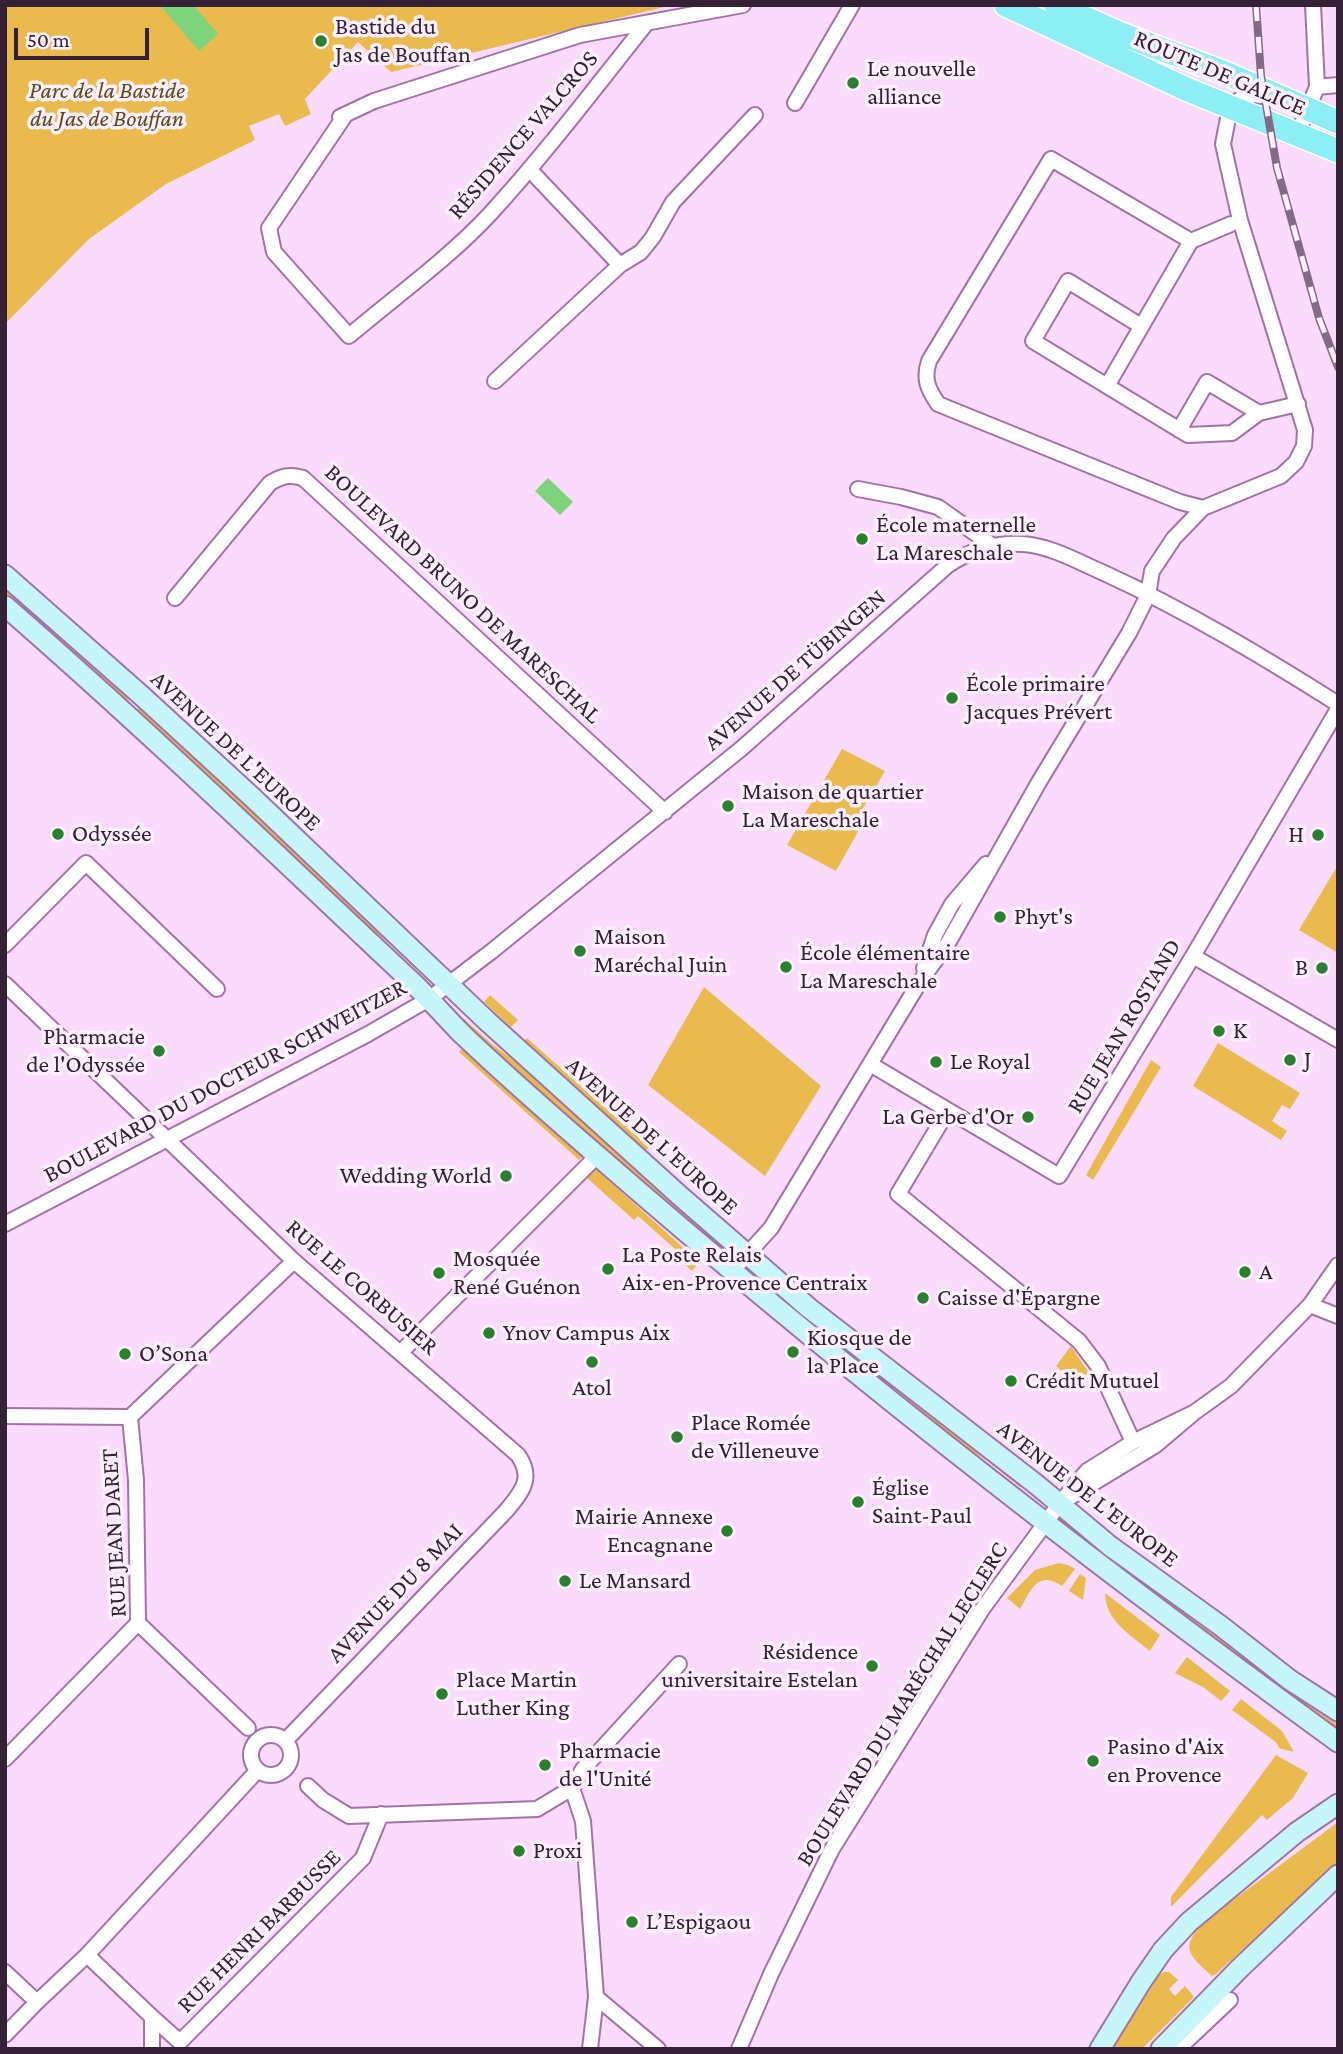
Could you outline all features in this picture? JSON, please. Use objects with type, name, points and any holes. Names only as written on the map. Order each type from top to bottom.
[{"type":"main road","name":"ROUTE DE GALICE","points":[[1006,5],[1230,108],[1338,151]]},
{"type":"main road","name":"ROUTE DE GALICE","points":[[1056,5],[1121,34],[1304,98],[1338,122]]},
{"type":"main road","name":"AVENUE DE L'EUROPE","points":[[5,575],[123,678],[447,984],[644,1164],[809,1308],[1060,1503],[1110,1546],[1290,1679],[1338,1711]]},
{"type":"main road","name":"AVENUE DE L'EUROPE","points":[[5,606],[229,810],[429,999],[461,1033],[597,1156],[846,1365],[1045,1523],[1186,1632],[1338,1742]]},
{"type":"main road","points":[[1100,2049],[1163,1950],[1189,1922],[1297,1832],[1338,1804]]},
{"type":"main road","points":[[1161,2049],[1240,1968],[1338,1875]]},
{"type":"street","points":[[330,122],[374,101],[580,35],[743,5]]},
{"type":"street","points":[[795,103],[852,5]]},
{"type":"street","points":[[1297,135],[1315,7]]},
{"type":"street","name":"RÉSIDENCE VALCROS","points":[[346,114],[269,228],[274,253],[349,336],[463,240],[488,215],[529,169],[646,24]]},
{"type":"street","points":[[732,1270],[771,1228],[919,983],[935,935],[952,904],[1003,844],[1129,633],[1148,594],[1152,571],[1174,538],[1203,508],[1281,476],[1296,462],[1304,446],[1305,430],[1240,220],[1223,144],[1230,108],[1246,94],[1304,98],[1338,85]]},
{"type":"street","points":[[495,381],[620,265],[641,253],[673,202],[755,115]]},
{"type":"street","points":[[1191,240],[1051,159],[929,361],[925,373],[927,387],[938,404],[1180,502],[1203,508]]},
{"type":"street","points":[[529,169],[620,265]]},
{"type":"street","points":[[1107,386],[1191,240],[1231,223]]},
{"type":"street","points":[[1142,326],[1069,281],[1033,341],[1188,435],[1232,433],[1259,413],[1298,404]]},
{"type":"street","points":[[1179,430],[1207,382],[1259,413]]},
{"type":"street","name":"BOULEVARD BRUNO DE MARESCHAL","points":[[175,597],[270,483],[292,475],[303,478],[664,812]]},
{"type":"street","points":[[858,489],[938,507],[993,546]]},
{"type":"street","name":"AVENUE DE TÜBINGEN","points":[[429,999],[742,748],[947,566],[971,552],[993,546],[1024,544],[1049,550],[1148,594],[1272,662],[1338,706]]},
{"type":"street","name":"RUE JEAN ROSTAND","points":[[870,1064],[1059,1176],[1193,956],[1338,706]]},
{"type":"street","points":[[5,945],[86,863],[218,989]]},
{"type":"street","points":[[1193,956],[1338,1040]]},
{"type":"street","name":"RUE LE CORBUSIER","points":[[5,984],[294,1261],[517,1455],[526,1470]]},
{"type":"street","name":"BOULEVARD DU DOCTEUR SCHWEITZER","points":[[5,1224],[368,1034],[429,999]]},
{"type":"street","points":[[947,1112],[898,1194],[1079,1341],[1098,1366],[1133,1442]]},
{"type":"street","points":[[401,1352],[597,1156]]},
{"type":"street","points":[[5,1416],[130,1416],[294,1261]]},
{"type":"street","points":[[1060,1503],[1156,1445],[1231,1386],[1310,1305],[1338,1265]]},
{"type":"street","points":[[1310,1305],[1338,1316]]},
{"type":"street","name":"BOULEVARD DU MARÉCHAL LECLERC","points":[[739,2049],[771,1974],[832,1849],[984,1608],[1060,1503],[1087,1471],[1133,1442],[1195,1412]]},
{"type":"street","name":"RUE JEAN DARET","points":[[130,1416],[136,1480],[138,1623],[248,1728]]},
{"type":"street","name":"AVENUE DU 8 MAI","points":[[285,1741],[506,1511],[524,1484],[526,1470]]},
{"type":"street","points":[[5,1759],[138,1623]]},
{"type":"street","points":[[308,1786],[323,1800],[349,1816],[537,1809],[572,1787],[583,1769],[680,1664]]},
{"type":"street","points":[[270,1735],[285,1741],[291,1751],[287,1767],[282,1772],[270,1775],[258,1770],[251,1754],[256,1743],[270,1735]]},
{"type":"street","points":[[6,2033],[87,1955],[258,1770]]},
{"type":"street","points":[[572,1787],[583,1821],[596,1997],[590,2049]]},
{"type":"street","name":"RUE HENRI BARBUSSE","points":[[152,2017],[180,2042],[363,1858],[381,1814]]},
{"type":"street","points":[[87,1955],[152,2017],[152,2049]]},
{"type":"street","points":[[5,1972],[37,2002]]},
{"type":"street","points":[[596,1997],[658,2049]]},
{"type":"street","points":[[1178,2049],[1230,2000]]},
{"type":"green space","name":"Parc de la Bastide du Jas de Bouffan","points":[[5,5],[673,5],[391,72],[358,42],[305,99],[311,114],[285,126],[279,114],[249,126],[255,140],[166,184],[89,239],[5,324]]},
{"type":"green space","points":[[5,586],[130,697],[126,701],[5,593]]},
{"type":"green space","points":[[141,706],[356,911],[416,964],[415,968],[384,939],[356,919],[137,710]]},
{"type":"green space","points":[[842,749],[885,771],[858,817],[864,821],[836,871],[787,845]]},
{"type":"green space","points":[[1338,865],[1338,953],[1299,930]]},
{"type":"green space","points":[[704,987],[821,1086],[765,1176],[648,1085]]},
{"type":"green space","points":[[490,995],[518,1020],[511,1027],[484,1002]]},
{"type":"green space","points":[[463,1018],[713,1235],[711,1238],[650,1189],[461,1020]]},
{"type":"green space","points":[[527,1038],[649,1147],[645,1151],[523,1042]]},
{"type":"green space","points":[[1218,1043],[1300,1093],[1290,1109],[1282,1105],[1272,1121],[1287,1131],[1281,1140],[1193,1086]]},
{"type":"green space","points":[[463,1048],[583,1156],[579,1160],[459,1052]]},
{"type":"green space","points":[[1151,1060],[1161,1067],[1093,1180],[1086,1175]]},
{"type":"green space","points":[[596,1169],[699,1262],[692,1271],[672,1253],[675,1249],[638,1216],[634,1220],[587,1178]]},
{"type":"green space","points":[[769,1285],[1022,1485],[1020,1487],[986,1460],[956,1442],[767,1288]]},
{"type":"green space","points":[[1071,1346],[1091,1376],[1081,1387],[1056,1366]]},
{"type":"green space","points":[[1059,1563],[1075,1569],[1062,1586],[1047,1580],[1041,1581],[1032,1589],[1020,1609],[1007,1598],[1035,1570]]},
{"type":"green space","points":[[1114,1567],[1174,1603],[1291,1694],[1338,1725],[1338,1731],[1290,1698],[1222,1644],[1203,1638]]},
{"type":"green space","points":[[1080,1574],[1086,1578],[1083,1600],[1069,1591]]},
{"type":"green space","points":[[1105,1593],[1160,1635],[1150,1651],[1114,1619],[1106,1603]]},
{"type":"green space","points":[[1187,1657],[1230,1691],[1221,1701],[1203,1687],[1175,1673]]},
{"type":"green space","points":[[1241,1699],[1282,1731],[1294,1752],[1279,1748],[1277,1743],[1232,1710]]},
{"type":"green space","points":[[1276,1755],[1308,1773],[1293,1798],[1267,1820],[1262,1815],[1171,1907],[1171,1897]]},
{"type":"green space","points":[[1338,1822],[1338,1862],[1212,1976],[1197,1962],[1190,1950],[1189,1944],[1197,1930],[1205,1921]]},
{"type":"green space","points":[[1169,1972],[1178,1980],[1169,1989],[1175,1996],[1185,1986],[1194,1997],[1142,2049],[1112,2049],[1159,1975]]},
{"type":"shaded area","points":[[160,5],[193,5],[218,34],[199,51]]},
{"type":"shaded area","points":[[548,478],[573,502],[560,515],[535,491]]},
{"type":"railway","points":[[1256,5],[1261,76],[1277,168],[1319,318],[1338,367]]},
{"type":"place","name":"Bastide du Jas de Bouffan","points":[[321,41]]},
{"type":"place","name":"Le nouvelle alliance","points":[[853,83]]},
{"type":"place","name":"École maternelle La Mareschale","points":[[862,539]]},
{"type":"place","name":"École primaire Jacques Prévert","points":[[952,698]]},
{"type":"place","name":"Maison de quartier La Mareschale","points":[[728,806]]},
{"type":"place","name":"Odyssée","points":[[58,834]]},
{"type":"place","name":"H","points":[[1318,835]]},
{"type":"place","name":"Phyt's","points":[[1000,917]]},
{"type":"place","name":"Maison Maréchal Juin","points":[[580,951]]},
{"type":"place","name":"École élémentaire La Mareschale","points":[[786,967]]},
{"type":"place","name":"B","points":[[1322,968]]},
{"type":"place","name":"K","points":[[1219,1031]]},
{"type":"place","name":"Pharmacie de l'Odyssée","points":[[159,1051]]},
{"type":"place","name":"J","points":[[1290,1060]]},
{"type":"place","name":"Le Royal","points":[[936,1062]]},
{"type":"place","name":"La Gerbe d'Or","points":[[1028,1117]]},
{"type":"place","name":"Wedding World","points":[[506,1176]]},
{"type":"place","name":"La Poste Relais Aix-en-Provence Centraix","points":[[608,1269]]},
{"type":"place","name":"A","points":[[1245,1272]]},
{"type":"place","name":"Mosquée René Guénon","points":[[439,1273]]},
{"type":"place","name":"Caisse d'Épargne","points":[[923,1298]]},
{"type":"place","name":"Ynov Campus Aix","points":[[489,1333]]},
{"type":"place","name":"Kiosque de la Place","points":[[793,1352]]},
{"type":"place","name":"O’Sona","points":[[125,1354]]},
{"type":"place","name":"Atol","points":[[592,1362]]},
{"type":"place","name":"Crédit Mutuel","points":[[1011,1381]]},
{"type":"place","name":"Place Romée de Villeneuve","points":[[677,1437]]},
{"type":"place","name":"Église Saint-Paul","points":[[858,1502]]},
{"type":"place","name":"Mairie Annexe Encagnane","points":[[727,1531]]},
{"type":"place","name":"Le Mansard","points":[[565,1581]]},
{"type":"place","name":"Résidence universitaire Estelan","points":[[872,1666]]},
{"type":"place","name":"Place Martin Luther King","points":[[442,1694]]},
{"type":"place","name":"Pasino d'Aix en Provence","points":[[1093,1761]]},
{"type":"place","name":"Pharmacie de l'Unité","points":[[545,1765]]},
{"type":"place","name":"Proxi","points":[[519,1851]]},
{"type":"place","name":"L’Espigaou","points":[[632,1922]]}]
